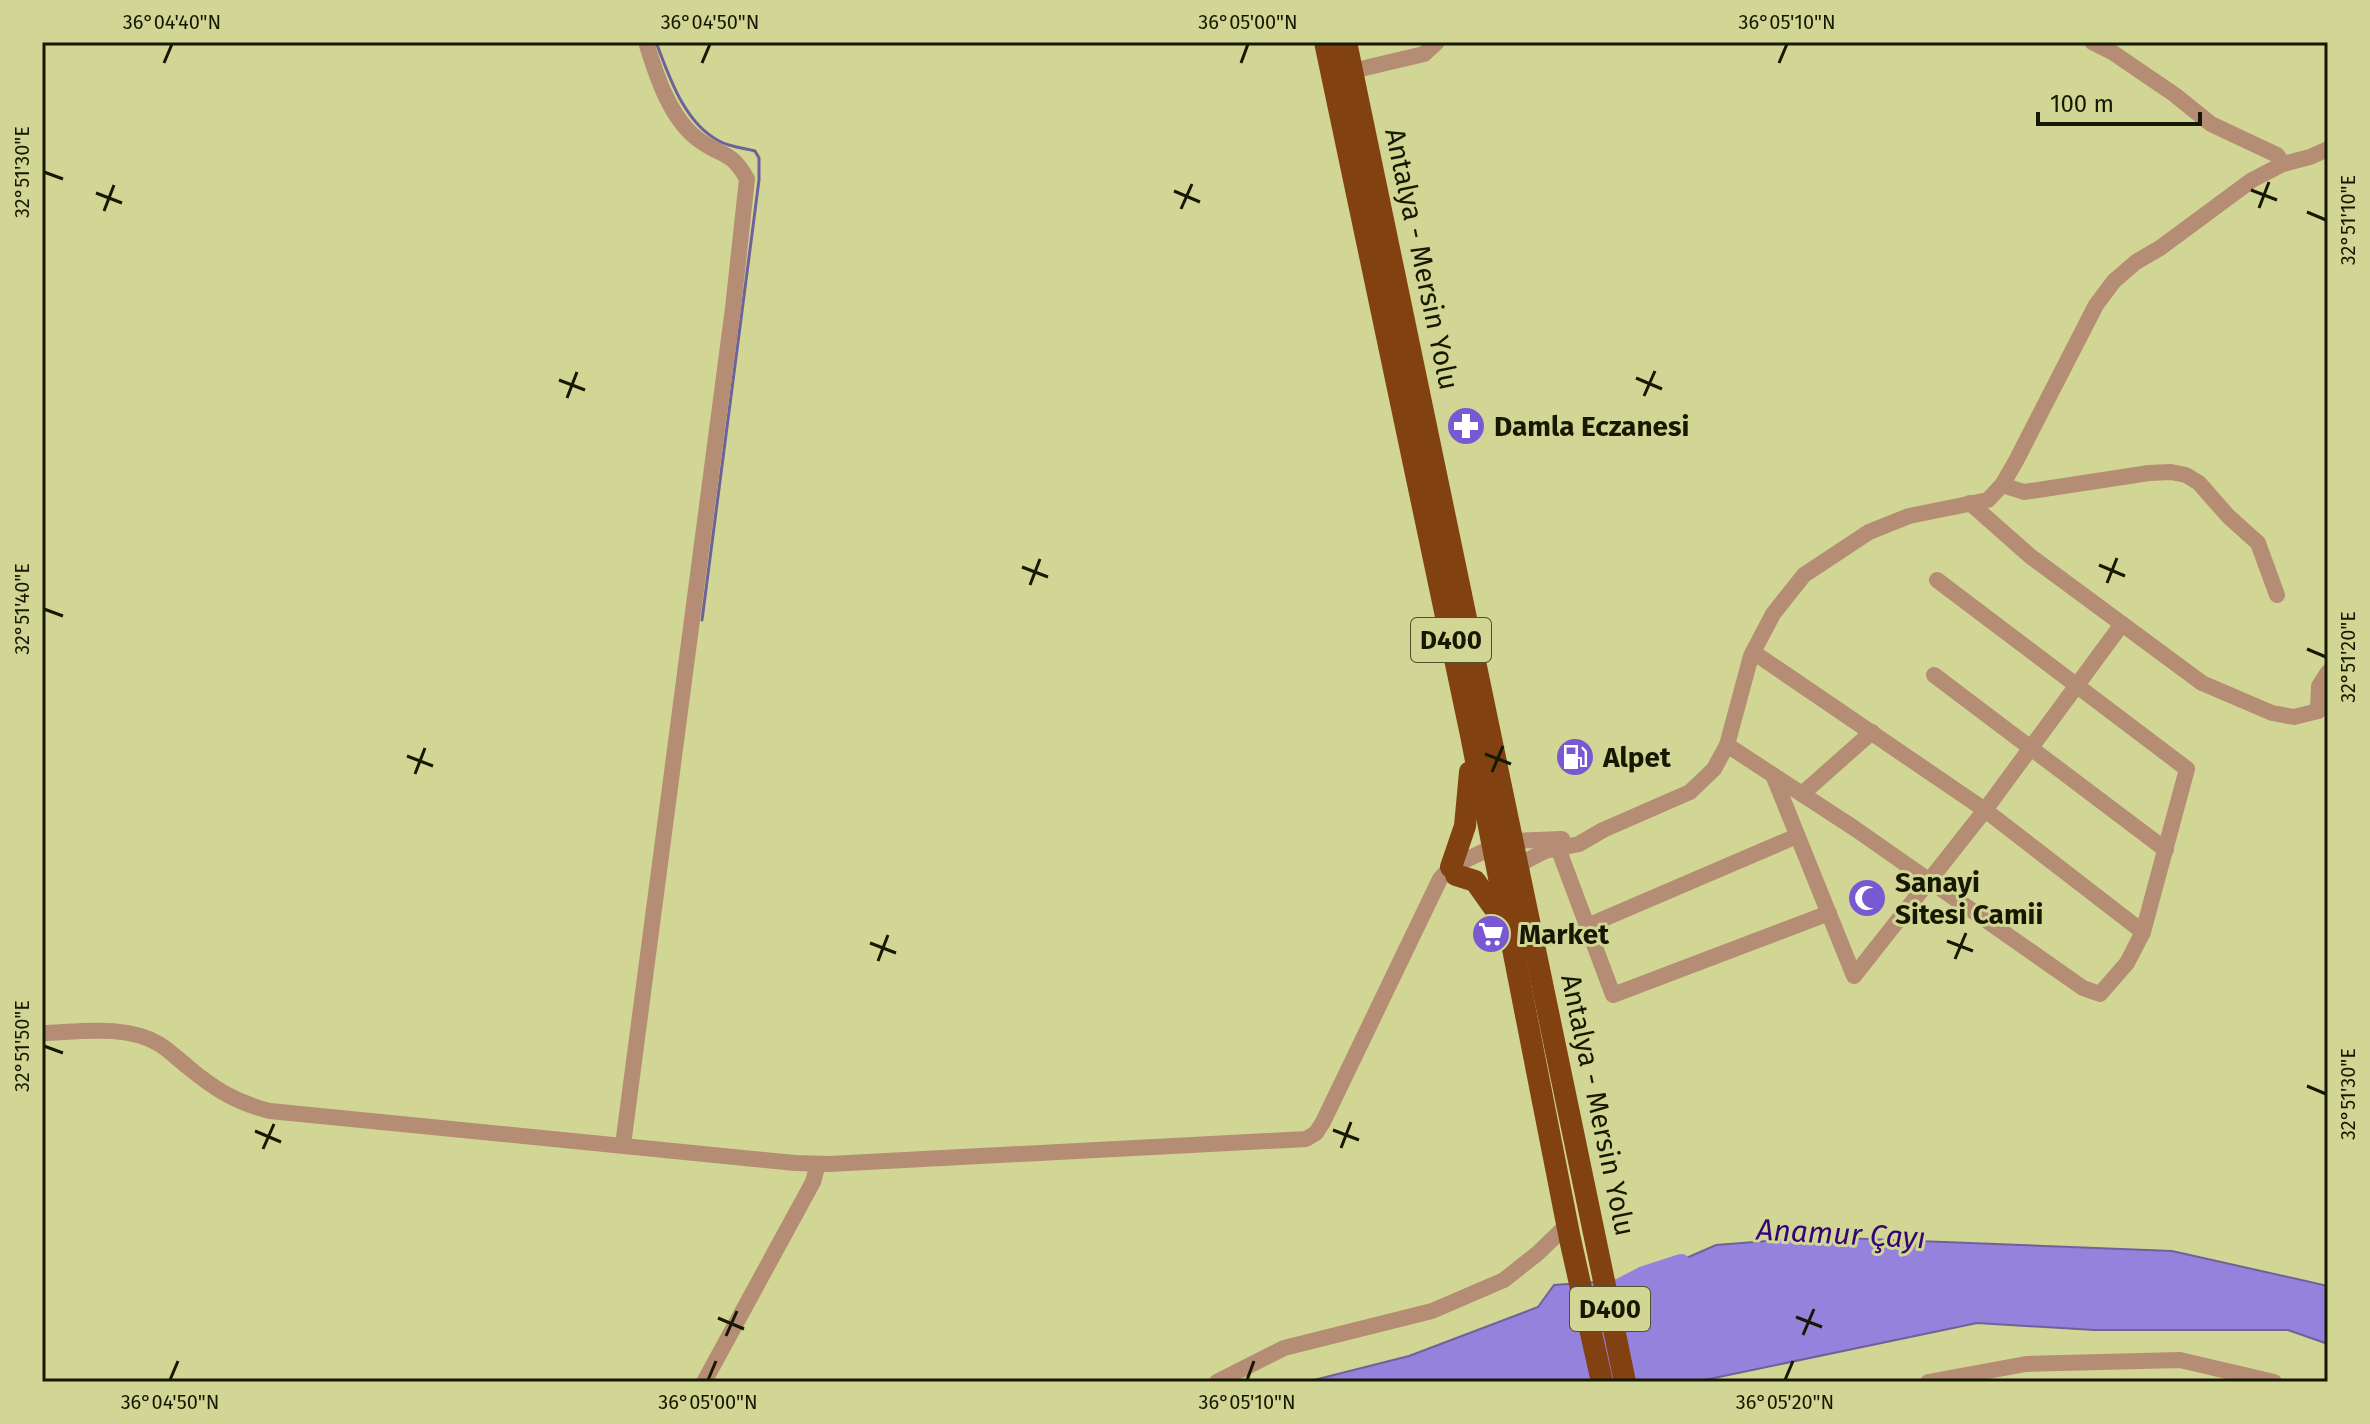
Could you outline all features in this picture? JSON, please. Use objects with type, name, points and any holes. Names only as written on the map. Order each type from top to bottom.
[{"type":"highway","name":"Antalya - Mersin Yolu","points":[[1325,42],[1471,735],[1506,856],[1510,932],[1568,1232],[1602,1382]]},
{"type":"highway","name":"Antalya - Mersin Yolu","points":[[1346,42],[1506,856],[1625,1382]]},
{"type":"highway","points":[[1471,735],[1468,810],[1449,874],[1475,881],[1510,932]]},
{"type":"street","points":[[623,1145],[733,308],[747,179],[737,161],[698,140],[676,113],[657,77],[646,42]]},
{"type":"street","points":[[1352,71],[1424,54],[1437,42]]},
{"type":"street","points":[[2092,42],[2175,95],[2211,124],[2277,155],[2283,164]]},
{"type":"street","points":[[1506,856],[1579,844],[1603,830],[1690,792],[1714,769],[1727,745],[1753,652],[1773,614],[1804,575],[1869,532],[1909,516],[1988,500],[2002,485],[2037,424],[2096,305],[2114,281],[2252,180],[2283,164],[2328,149]]},
{"type":"street","points":[[2002,485],[2024,492],[2149,473],[2186,475],[2199,483],[2228,516],[2258,543],[2277,595]]},
{"type":"street","points":[[1970,503],[2030,556],[2202,683],[2272,713],[2294,717],[2323,707],[2319,686],[2328,672]]},
{"type":"street","points":[[1727,745],[2083,988],[2100,994],[2127,963],[2143,932],[2187,769],[1937,580]]},
{"type":"street","points":[[1773,775],[1854,976],[1985,810],[2122,624]]},
{"type":"street","points":[[1753,652],[1985,810],[2143,932]]},
{"type":"street","points":[[1934,675],[2166,850]]},
{"type":"street","points":[[1802,794],[1872,732]]},
{"type":"street","points":[[42,1033],[93,1032],[145,1037],[160,1044],[225,1095],[245,1105],[270,1111],[818,1164],[1306,1139],[1316,1133],[1323,1122],[1449,874],[1559,839],[1603,830]]},
{"type":"street","points":[[1587,926],[1797,836]]},
{"type":"street","points":[[1558,848],[1613,995],[1829,913]]},
{"type":"street","points":[[704,1382],[813,1182],[818,1164]]},
{"type":"street","points":[[1217,1382],[1284,1348],[1432,1311],[1504,1280],[1568,1232]]},
{"type":"street","points":[[1928,1382],[2026,1364],[2180,1360],[2274,1382]]},
{"type":"shaded area","points":[[1816,1237],[2172,1251],[2328,1286],[2328,1344],[2288,1330],[2094,1330],[1977,1323],[1695,1382],[1306,1382],[1409,1356],[1538,1307],[1554,1285],[1638,1279],[1716,1245]]},
{"type":"waterway","points":[[656,42],[679,98],[696,123],[719,141],[755,151],[759,158],[759,180],[702,620]]},
{"type":"waterway","name":"Anamur Çayı","points":[[1615,1291],[1644,1276],[1681,1264]]},
{"type":"place","name":"Damla Eczanesi","points":[[1466,426]]},
{"type":"place","name":"Alpet","points":[[1575,757]]},
{"type":"place","name":"Sanayi Sitesi Camii","points":[[1867,898]]},
{"type":"place","name":"Market","points":[[1491,934]]}]
